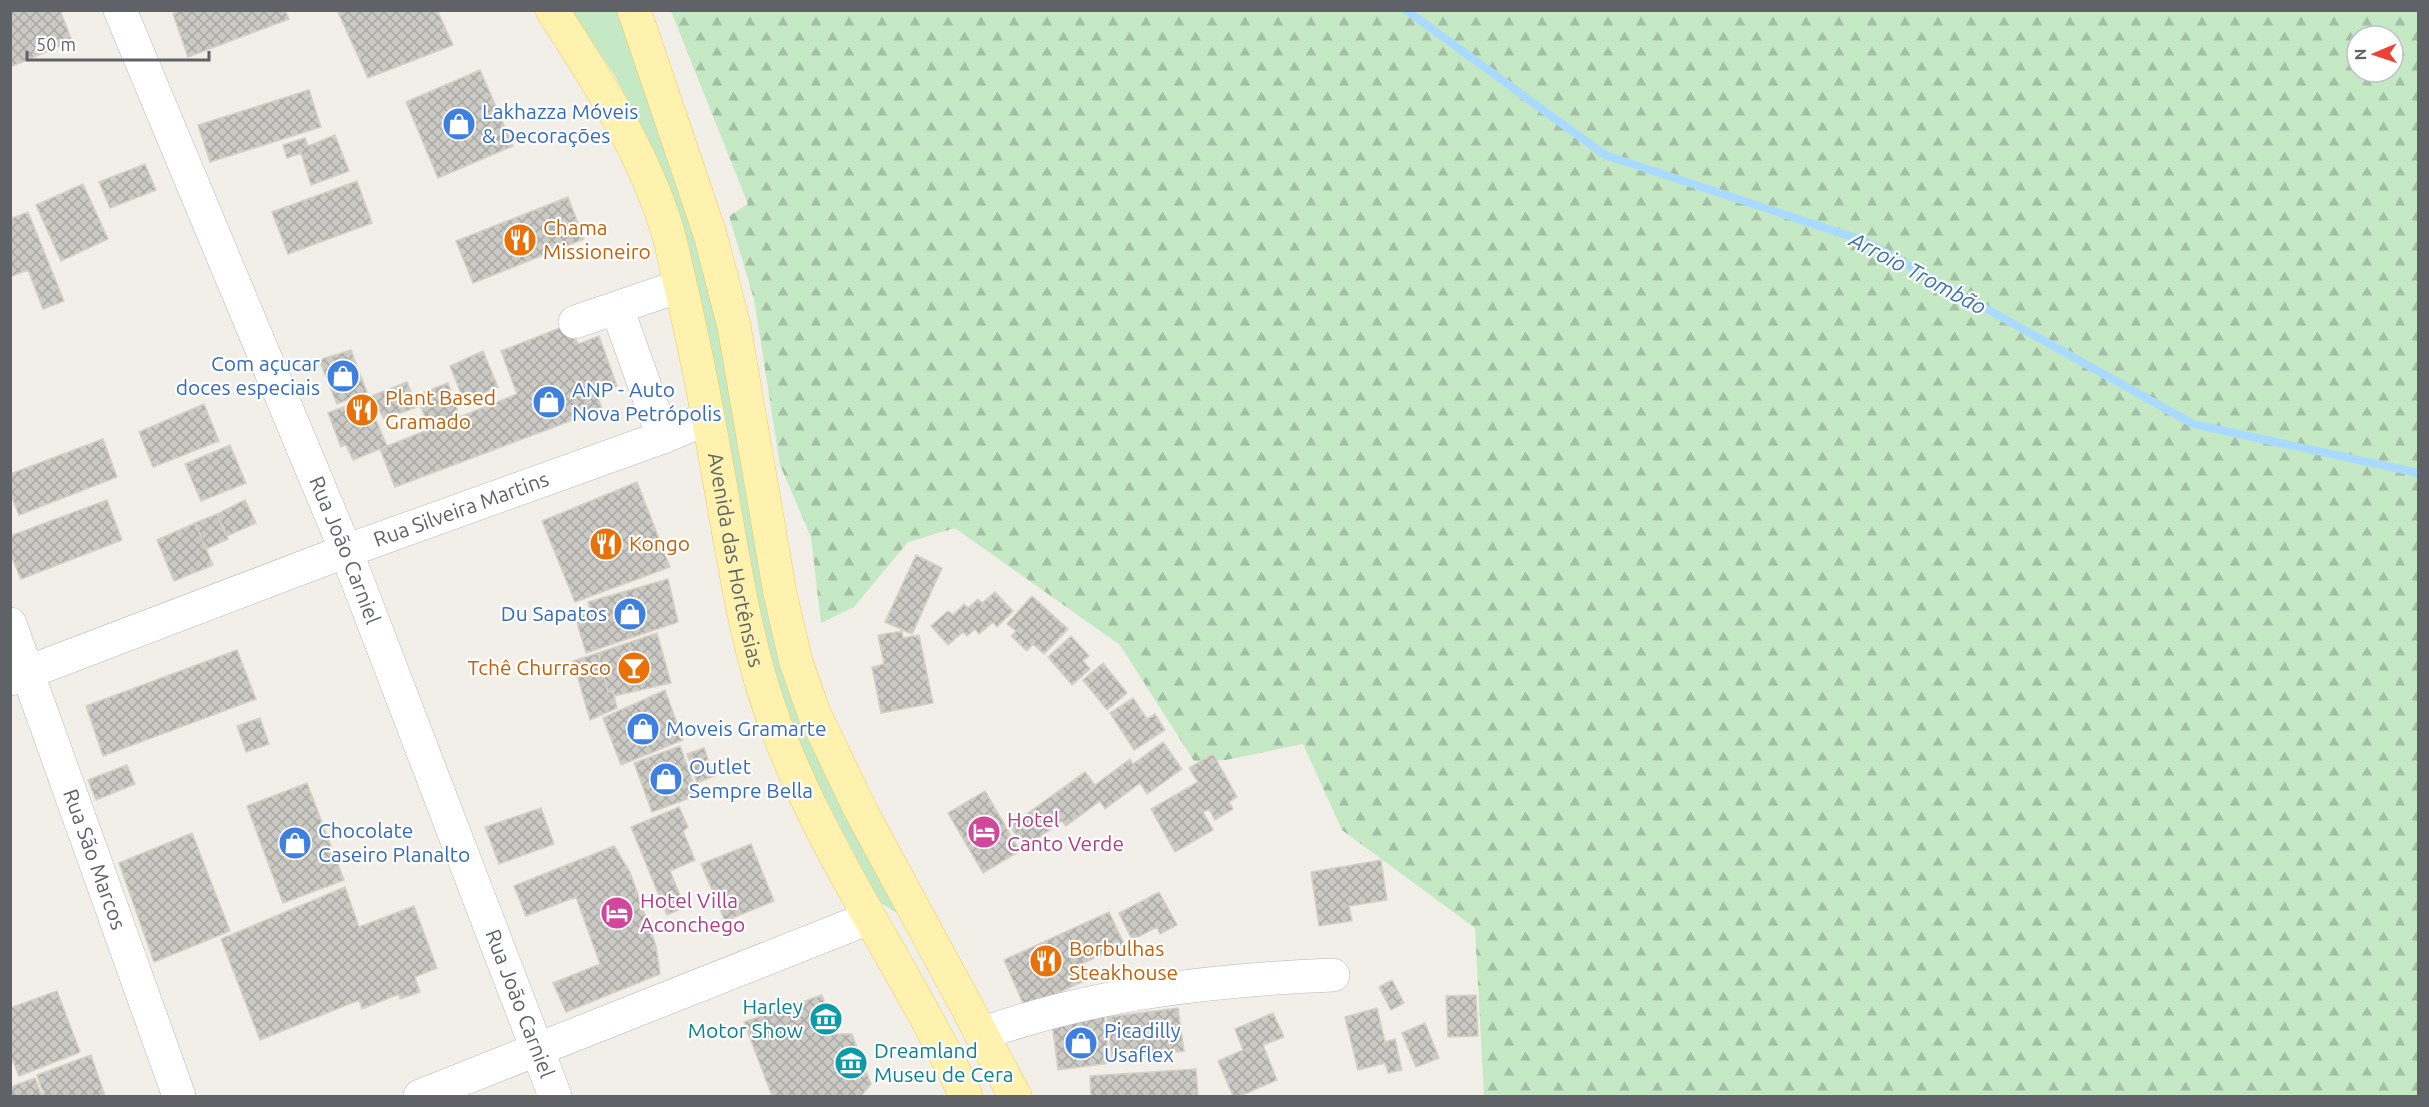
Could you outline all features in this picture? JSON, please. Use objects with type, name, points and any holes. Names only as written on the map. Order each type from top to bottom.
[{"type":"main road","name":"Avenida das Hortênsias","points":[[552,10],[598,81],[622,124],[648,177],[667,230],[708,418],[736,571],[762,686],[784,745],[807,796],[869,918],[948,1058],[966,1096]]},
{"type":"main road","name":"Avenida das Hortênsias","points":[[634,10],[710,234],[734,326],[780,593],[796,662],[814,713],[861,811],[1015,1096]]},
{"type":"main road","points":[[869,918],[885,915],[895,919],[908,935],[977,1051],[1015,1096]]},
{"type":"street","name":"Rua João Carniel","points":[[120,10],[346,551],[555,1096]]},
{"type":"street","points":[[575,322],[680,286]]},
{"type":"street","points":[[617,308],[663,437]]},
{"type":"street","name":"Rua Silveira Martins","points":[[19,675],[346,551],[663,437],[708,418]]},
{"type":"street","name":"Rua São Marcos","points":[[10,624],[19,675],[179,1096]]},
{"type":"street","points":[[420,1096],[869,918]]},
{"type":"street","points":[[981,1034],[1079,1005],[1140,992],[1238,980],[1333,975]]},
{"type":"green space","points":[[571,11],[620,11],[675,170],[715,308],[800,719],[837,798],[897,913],[878,901],[813,774],[774,678],[645,133],[615,76]]},
{"type":"green space","points":[[671,11],[2418,11],[2418,1096],[1484,1096],[1475,928],[1342,830],[1303,744],[1226,760],[1194,761],[1120,645],[955,528],[908,542],[854,607],[821,623],[811,537],[780,465],[754,299],[729,216],[748,204]]},
{"type":"building","points":[[10,10],[60,10],[72,41],[10,67]]},
{"type":"building","points":[[182,10],[285,10],[289,19],[188,57],[173,14]]},
{"type":"building","points":[[337,10],[437,10],[453,45],[368,78]]},
{"type":"building","name":"Lakhazza Móveis & Decorações","points":[[480,70],[513,146],[438,178],[406,102]]},
{"type":"building","points":[[309,90],[321,127],[210,162],[198,125]]},
{"type":"building","points":[[335,135],[349,171],[311,185],[301,153],[287,158],[283,145],[305,138],[308,146]]},
{"type":"building","points":[[145,164],[156,190],[110,208],[99,182]]},
{"type":"building","points":[[357,181],[372,223],[288,254],[272,212]]},
{"type":"building","points":[[83,184],[108,239],[61,261],[36,205]]},
{"type":"building","name":"Chama Missioneiro","points":[[568,197],[584,239],[473,283],[456,241]]},
{"type":"building","points":[[28,212],[64,301],[43,309],[28,270],[10,277],[10,219]]},
{"type":"building","name":"ANP - Auto Nova Petrópolis","points":[[570,324],[578,344],[599,336],[617,386],[597,395],[602,409],[395,487],[380,449],[517,394],[501,351]]},
{"type":"building","name":"Com açucar doces especiais","points":[[351,350],[367,392],[337,404],[319,360]]},
{"type":"building","points":[[483,351],[498,387],[464,401],[450,366]]},
{"type":"building","points":[[407,382],[417,407],[384,419],[376,404],[369,403],[387,446],[353,460],[346,445],[341,447],[328,413]]},
{"type":"building","points":[[448,383],[460,417],[430,429],[416,395]]},
{"type":"building","points":[[204,404],[219,441],[153,467],[139,432]]},
{"type":"building","points":[[103,439],[117,477],[19,515],[10,493],[10,474]]},
{"type":"building","points":[[230,445],[246,483],[201,501],[185,464]]},
{"type":"building","name":"Kongo","points":[[637,482],[670,567],[575,602],[542,521]]},
{"type":"building","points":[[107,500],[122,540],[21,579],[10,553],[10,536]]},
{"type":"building","points":[[245,500],[256,523],[227,536],[217,514]]},
{"type":"building","points":[[217,514],[228,539],[206,549],[195,523]]},
{"type":"building","points":[[195,523],[213,565],[174,581],[157,540]]},
{"type":"building","points":[[916,555],[942,568],[912,634],[885,622]]},
{"type":"building","name":"Du Sapatos","points":[[668,579],[678,622],[586,653],[575,616],[591,612],[588,602]]},
{"type":"building","points":[[995,592],[1013,611],[997,627],[993,622],[979,634],[975,629],[967,636],[963,632],[948,645],[931,626],[948,611],[953,615],[964,604],[968,608],[978,599],[982,603]]},
{"type":"building","points":[[1032,596],[1068,629],[1044,654],[1033,644],[1027,651],[1011,636],[1016,631],[1007,624]]},
{"type":"building","points":[[902,631],[903,638],[919,635],[933,703],[881,713],[872,667],[884,664],[878,635]]},
{"type":"building","name":"Tchê Churrasco","points":[[657,633],[671,683],[614,696],[613,691],[608,692],[598,653]]},
{"type":"building","points":[[1071,636],[1089,656],[1083,661],[1090,669],[1072,685],[1048,657]]},
{"type":"building","points":[[237,650],[256,699],[103,756],[86,706]]},
{"type":"building","points":[[598,653],[608,692],[613,691],[617,708],[590,720],[573,661]]},
{"type":"building","points":[[1103,663],[1127,693],[1107,710],[1083,680]]},
{"type":"building","name":"Moveis Gramarte","points":[[665,690],[683,740],[621,765],[603,718]]},
{"type":"building","points":[[1133,698],[1147,719],[1155,714],[1165,730],[1134,750],[1110,713]]},
{"type":"building","points":[[260,718],[269,744],[246,752],[237,726]]},
{"type":"building","points":[[1163,742],[1182,769],[1147,794],[1140,783],[1105,809],[1100,801],[1066,826],[1062,821],[1025,848],[1010,826],[1085,772],[1095,785],[1130,759],[1133,764]]},
{"type":"building","name":"Outlet Sempre Bella","points":[[680,746],[698,795],[652,812],[634,763]]},
{"type":"building","points":[[704,748],[714,776],[697,783],[687,754]]},
{"type":"building","points":[[1213,754],[1237,797],[1229,802],[1233,809],[1215,820],[1209,809],[1203,812],[1213,830],[1175,852],[1151,809],[1198,782],[1189,768]]},
{"type":"building","points":[[127,765],[135,784],[96,800],[88,780]]},
{"type":"building","name":"Chocolate Caseiro Planalto","points":[[307,783],[344,880],[283,903],[247,806]]},
{"type":"building","name":"Hotel Canto Verde","points":[[985,791],[1020,851],[983,873],[948,813]]},
{"type":"building","points":[[679,807],[688,827],[683,831],[695,860],[670,871],[685,907],[667,915],[631,827]]},
{"type":"building","points":[[541,808],[554,844],[499,864],[485,827]]},
{"type":"building","points":[[192,833],[230,931],[154,962],[119,863]]},
{"type":"building","points":[[751,844],[774,901],[725,921],[701,864]]},
{"type":"building","points":[[614,846],[630,872],[656,946],[660,974],[566,1012],[553,983],[600,964],[576,897],[526,916],[514,886]]},
{"type":"building","points":[[1381,860],[1387,900],[1349,906],[1352,921],[1319,926],[1311,872]]},
{"type":"building","points":[[345,887],[359,927],[414,906],[437,968],[415,977],[420,992],[400,999],[399,994],[362,1009],[359,1000],[260,1040],[221,939]]},
{"type":"building","points":[[1159,892],[1177,925],[1160,934],[1157,927],[1132,940],[1119,913]]},
{"type":"building","name":"Borbulhas Steakhouse","points":[[1109,912],[1124,944],[1084,963],[1091,978],[1025,1008],[1004,960]]},
{"type":"building","points":[[1392,980],[1404,1003],[1391,1010],[1379,987]]},
{"type":"building","points":[[57,991],[80,1052],[19,1076],[10,1054],[10,1008]]},
{"type":"building","name":"Dreamland Museu de Cera","points":[[822,995],[835,1034],[852,1034],[871,1084],[861,1096],[772,1096],[744,1022]]},
{"type":"building","points":[[1476,995],[1478,1036],[1448,1037],[1446,996]]},
{"type":"building","points":[[1178,1008],[1184,1051],[1112,1060],[1107,1017]]},
{"type":"building","points":[[1377,1008],[1385,1042],[1395,1039],[1402,1070],[1388,1073],[1385,1063],[1358,1070],[1345,1017]]},
{"type":"building","points":[[1273,1013],[1284,1037],[1263,1045],[1277,1080],[1240,1096],[1233,1096],[1218,1061],[1243,1050],[1235,1029]]},
{"type":"building","name":"Picadilly Usaflex","points":[[1104,1016],[1110,1063],[1058,1070],[1052,1023]]},
{"type":"building","points":[[1425,1023],[1439,1058],[1416,1067],[1402,1033]]},
{"type":"building","points":[[91,1055],[105,1096],[44,1096],[37,1075]]},
{"type":"building","points":[[1196,1069],[1198,1096],[1091,1096],[1090,1076]]},
{"type":"building","points":[[35,1078],[42,1096],[10,1096],[10,1087]]},
{"type":"waterway","name":"Arroio Trombão","points":[[1406,10],[1605,155],[1865,241],[2193,424],[2418,473]]},
{"type":"place","name":"Lakhazza Móveis & Decorações","points":[[459,124]]},
{"type":"place","name":"Chama Missioneiro","points":[[520,240]]},
{"type":"place","name":"Com açucar doces especiais","points":[[343,376]]},
{"type":"place","name":"ANP - Auto Nova Petrópolis","points":[[549,402]]},
{"type":"place","name":"Plant Based Gramado","points":[[362,410]]},
{"type":"place","name":"Kongo","points":[[606,544]]},
{"type":"place","name":"Du Sapatos","points":[[630,614]]},
{"type":"place","name":"Tchê Churrasco","points":[[634,668]]},
{"type":"place","name":"Moveis Gramarte","points":[[643,729]]},
{"type":"place","name":"Outlet Sempre Bella","points":[[666,779]]},
{"type":"place","name":"Hotel Canto Verde","points":[[984,832]]},
{"type":"place","name":"Chocolate Caseiro Planalto","points":[[295,843]]},
{"type":"place","name":"Hotel Villa Aconchego","points":[[617,913]]},
{"type":"place","name":"Borbulhas Steakhouse","points":[[1046,961]]},
{"type":"place","name":"Harley Motor Show","points":[[826,1019]]},
{"type":"place","name":"Picadilly Usaflex","points":[[1081,1043]]},
{"type":"place","name":"Dreamland Museu de Cera","points":[[851,1063]]}]
